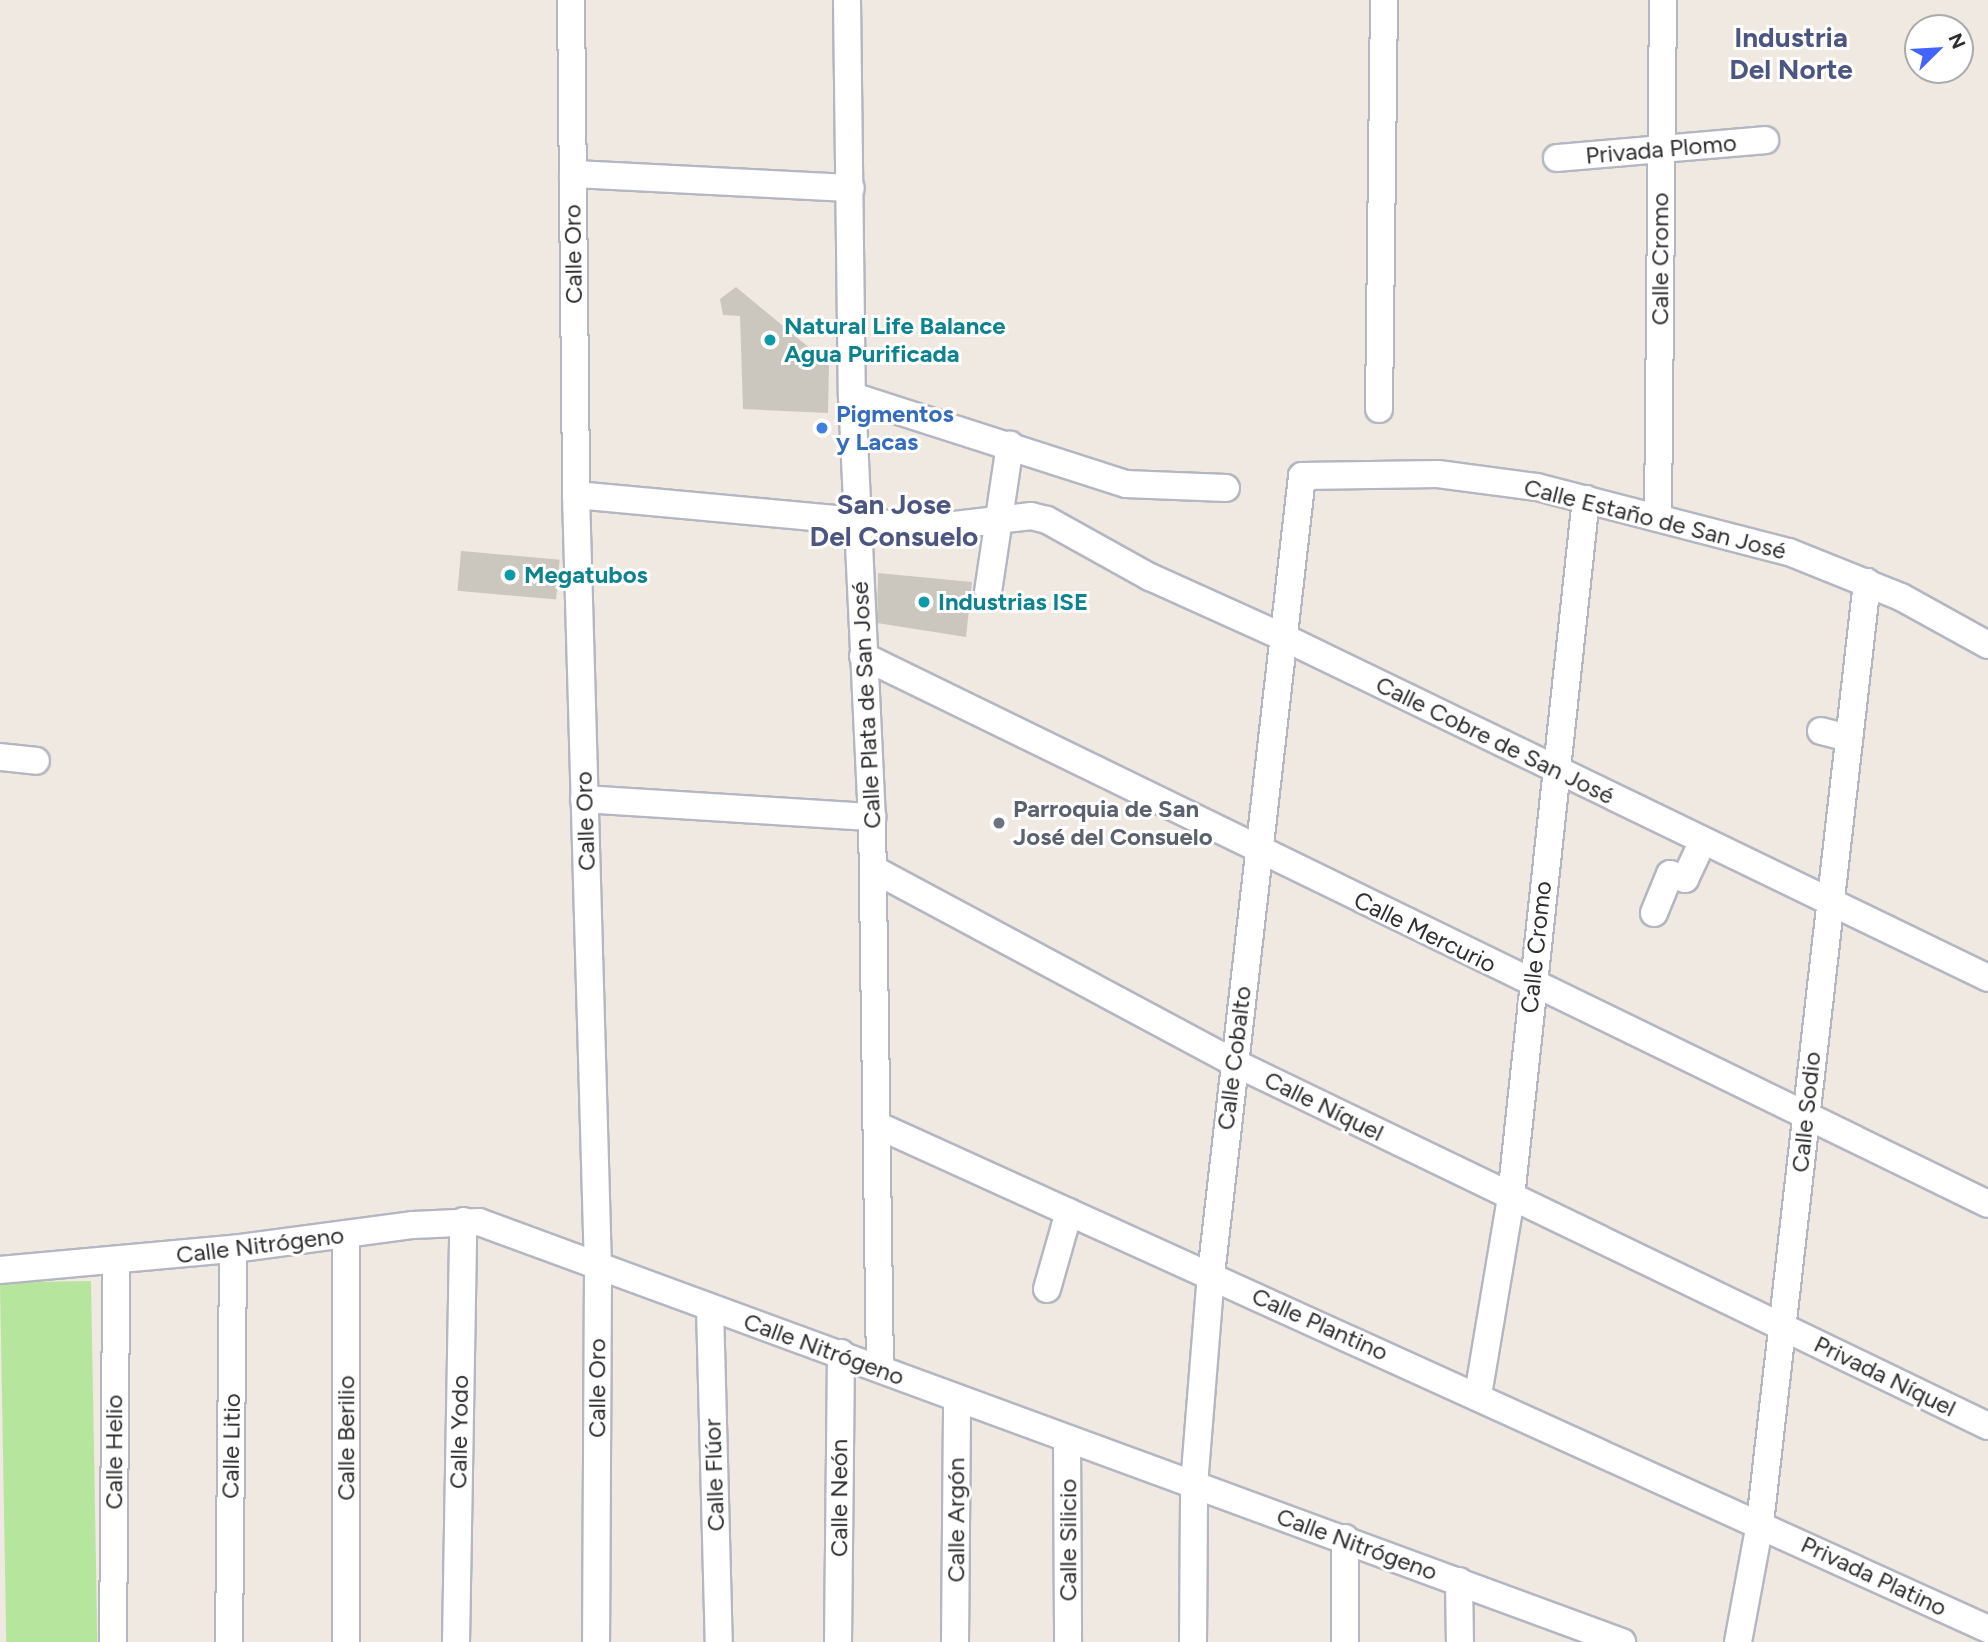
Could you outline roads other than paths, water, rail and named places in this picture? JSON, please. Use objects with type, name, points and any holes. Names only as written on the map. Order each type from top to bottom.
[{"type":"street","name":"Calle Oro","points":[[571,0],[576,495],[598,1270],[596,1642]]},
{"type":"street","name":"Calle Plata de San José","points":[[847,0],[852,396],[872,817],[879,1126],[880,1368]]},
{"type":"street","points":[[1379,409],[1384,0]]},
{"type":"street","name":"Calle Cromo","points":[[1658,518],[1662,0]]},
{"type":"street","name":"Privada Plomo","points":[[1557,158],[1661,147],[1765,141]]},
{"type":"street","points":[[573,174],[851,188]]},
{"type":"street","points":[[852,396],[1126,484],[1226,488]]},
{"type":"street","points":[[988,592],[1010,445]]},
{"type":"street","name":"Calle Estaño de San José","points":[[1302,476],[1451,475],[1490,478],[1586,499],[1789,552],[1867,582],[1988,645]]},
{"type":"street","name":"Calle Cobalto","points":[[1194,1642],[1194,1485],[1211,1275],[1233,1062],[1302,476]]},
{"type":"street","name":"Calle Cobre de San José","points":[[576,495],[929,528],[1031,516],[1047,520],[1150,577],[1283,637],[1988,978]]},
{"type":"street","name":"Calle Cromo","points":[[1478,1395],[1511,1197],[1531,984],[1586,499]]},
{"type":"street","name":"Calle Sodio","points":[[1738,1642],[1760,1523],[1867,582]]},
{"type":"street","name":"Calle Mercurio","points":[[863,656],[1805,1118],[1988,1204]]},
{"type":"street","points":[[1821,731],[1849,738]]},
{"type":"street","points":[[0,757],[36,761]]},
{"type":"street","points":[[584,799],[872,817]]},
{"type":"street","points":[[1654,913],[1670,874],[1685,879],[1703,841]]},
{"type":"street","name":"Calle Níquel","points":[[873,869],[1233,1062],[1783,1327]]},
{"type":"street","name":"Calle Plantino","points":[[879,1126],[1760,1523]]},
{"type":"street","points":[[1047,1289],[1069,1212]]},
{"type":"street","name":"Calle Nitrógeno","points":[[0,1270],[116,1262],[463,1221],[505,1228],[598,1270],[841,1353],[1067,1439],[1459,1581],[1581,1635],[1622,1642]]},
{"type":"street","name":"Calle Yodo","points":[[456,1642],[463,1221]]},
{"type":"street","name":"Calle Berilio","points":[[346,1234],[346,1642]]},
{"type":"street","name":"Calle Litio","points":[[229,1642],[233,1249]]},
{"type":"street","name":"Calle Helio","points":[[113,1642],[116,1262]]},
{"type":"street","name":"Calle Flúor","points":[[709,1308],[719,1642]]},
{"type":"street","name":"Privada Níquel","points":[[1783,1327],[1988,1426]]},
{"type":"street","name":"Calle Neón","points":[[838,1642],[841,1353]]},
{"type":"street","name":"Calle Argón","points":[[955,1642],[957,1398]]},
{"type":"street","name":"Calle Silicio","points":[[1067,1439],[1068,1642]]},
{"type":"street","name":"Privada Platino","points":[[1760,1523],[1988,1629]]},
{"type":"street","points":[[1345,1538],[1345,1642]]},
{"type":"street","points":[[1459,1581],[1460,1642]]},
{"type":"place","name":"Natural Life Balance Agua Purificada","points":[[770,340]]},
{"type":"place","name":"Pigmentos y Lacas","points":[[822,428]]},
{"type":"place","name":"Megatubos","points":[[510,575]]},
{"type":"place","name":"Industrias ISE","points":[[924,602]]},
{"type":"place","name":"Parroquia de San José del Consuelo","points":[[999,823]]},
{"type":"district","name":"Industria Del Norte","points":[[1791,53]]},
{"type":"district","name":"San Jose Del Consuelo","points":[[894,520]]}]
